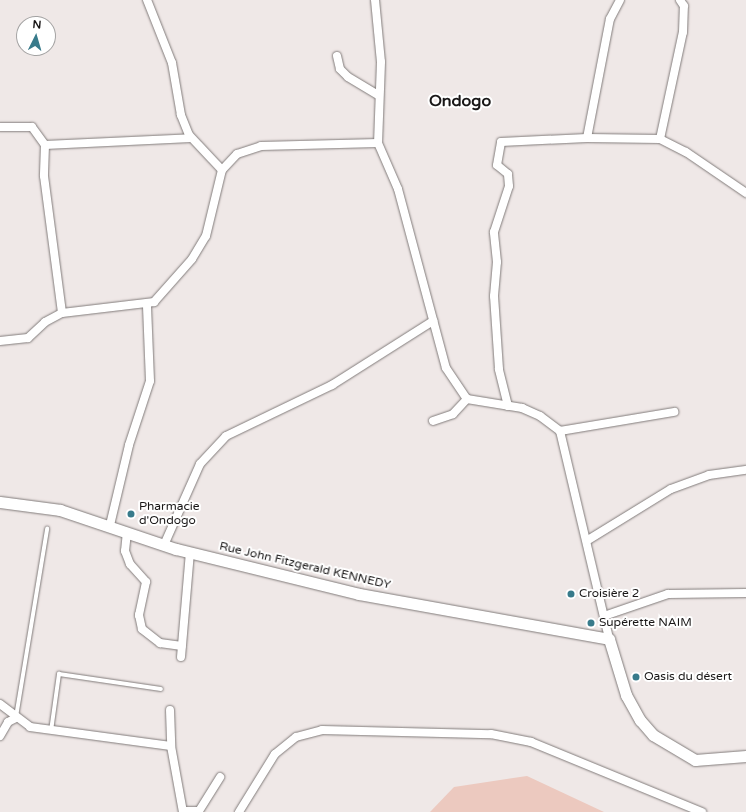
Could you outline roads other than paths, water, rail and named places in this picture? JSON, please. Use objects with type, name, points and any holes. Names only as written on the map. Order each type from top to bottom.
[{"type":"street","points":[[147,0],[172,63],[181,115],[190,138],[222,170]]},
{"type":"street","points":[[375,0],[381,62],[378,95],[378,143],[384,162],[398,189],[446,368],[467,399],[508,406],[540,416],[560,431],[588,540],[609,639],[626,695],[640,720],[654,735],[695,760],[746,756]]},
{"type":"street","points":[[587,138],[610,19],[620,0]]},
{"type":"street","points":[[660,140],[683,32],[684,6],[680,0]]},
{"type":"street","points":[[336,56],[340,69],[348,77],[378,95]]},
{"type":"street","points":[[0,127],[32,127],[45,145],[44,176],[62,313]]},
{"type":"street","points":[[45,145],[190,138]]},
{"type":"street","points":[[508,406],[499,369],[494,296],[497,262],[494,232],[509,186],[508,174],[497,165],[496,154],[501,142],[587,138],[660,140],[686,152],[746,193]]},
{"type":"street","points":[[0,341],[28,338],[44,322],[62,313],[147,306],[200,249],[222,170],[237,154],[261,146],[378,143]]},
{"type":"street","points":[[110,525],[128,445],[150,381],[147,306]]},
{"type":"street","points":[[164,545],[200,464],[226,436],[332,385],[432,320]]},
{"type":"street","points":[[433,421],[453,414],[467,399]]},
{"type":"street","points":[[560,431],[674,412]]},
{"type":"street","points":[[588,540],[679,486],[709,475],[746,470]]},
{"type":"street","name":"Rue John Fitzgerald KENNEDY","points":[[0,502],[60,510],[110,525],[164,545],[359,594],[609,639]]},
{"type":"street","points":[[127,532],[125,551],[130,564],[146,582],[139,615],[142,629],[160,643],[182,646]]},
{"type":"street","points":[[181,656],[190,552]]},
{"type":"street","points":[[604,616],[668,594],[746,592]]},
{"type":"street","points":[[0,704],[16,718],[30,727],[51,732],[171,746]]},
{"type":"street","points":[[170,710],[171,746],[183,812],[199,811],[220,777]]},
{"type":"street","points":[[0,736],[8,722],[16,718]]},
{"type":"street","points":[[239,812],[275,754],[296,737],[322,730],[491,734],[531,742],[702,812]]},
{"type":"lane","points":[[16,718],[47,529]]},
{"type":"lane","points":[[51,732],[59,674],[161,689]]},
{"type":"place","name":"Pharmacie d'Ondogo","points":[[131,514]]},
{"type":"place","name":"Croisière 2","points":[[571,594]]},
{"type":"place","name":"Supérette NAIM","points":[[591,623]]},
{"type":"place","name":"Oasis du désert","points":[[636,677]]},
{"type":"district","name":"Ondogo","points":[[460,101]]}]
